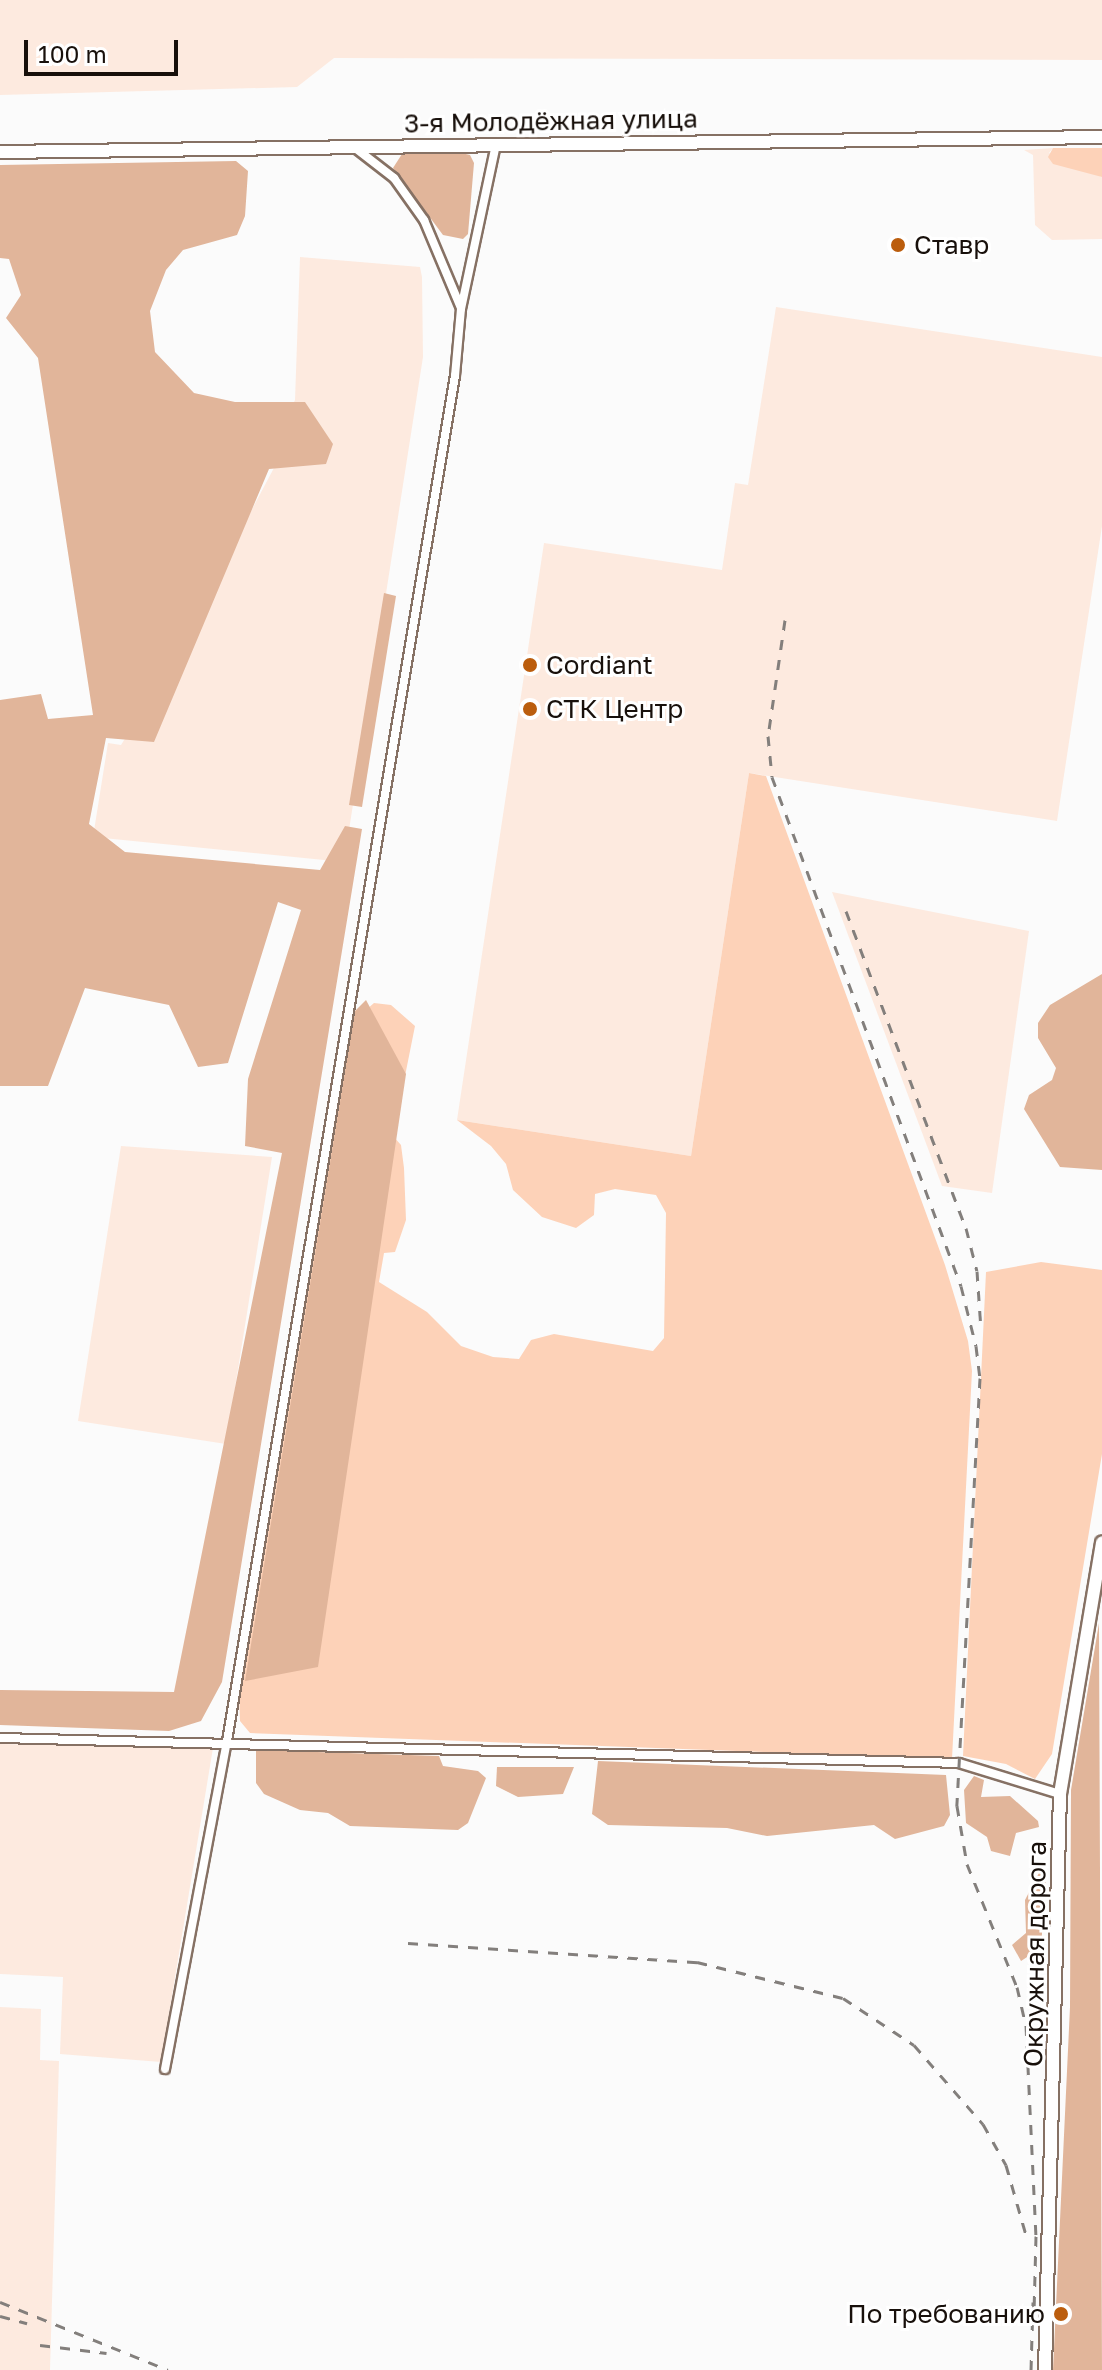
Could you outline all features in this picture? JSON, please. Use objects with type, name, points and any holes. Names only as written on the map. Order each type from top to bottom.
[{"type":"main road","name":"3-я Молодёжная улица","points":[[0,152],[1102,137]]},
{"type":"main road","name":"Окружная дорога","points":[[1045,2370],[1060,1794],[1102,1542]]},
{"type":"street","points":[[165,2069],[227,1741],[453,391],[461,309],[496,143]]},
{"type":"street","points":[[352,145],[394,178],[424,220],[461,309]]},
{"type":"street","points":[[0,1738],[227,1741],[959,1763],[1060,1794]]},
{"type":"shaded area","points":[[0,0],[1102,0],[1102,60],[334,58],[297,87],[0,95]]},
{"type":"shaded area","points":[[1053,148],[1049,153],[1102,177],[1102,239],[1052,240],[1035,225],[1033,155],[1024,150]]},
{"type":"shaded area","points":[[1053,148],[1102,148],[1102,177],[1053,164],[1048,157]]},
{"type":"shaded area","points":[[457,152],[470,155],[474,163],[468,234],[463,239],[443,235],[393,168],[402,154]]},
{"type":"shaded area","points":[[236,161],[248,171],[245,216],[237,235],[183,250],[166,270],[150,311],[155,352],[194,393],[235,402],[305,402],[333,444],[326,464],[269,469],[154,742],[106,738],[89,824],[125,852],[320,870],[345,826],[362,829],[222,1682],[201,1721],[169,1731],[0,1725],[0,1690],[174,1692],[282,1153],[245,1146],[248,1079],[301,910],[278,902],[228,1063],[198,1067],[169,1005],[85,988],[48,1086],[0,1086],[0,700],[41,694],[48,719],[93,715],[38,358],[6,318],[21,295],[9,259],[0,258],[0,165]]},
{"type":"shaded area","points":[[300,257],[420,267],[422,277],[423,357],[344,862],[93,837],[108,743],[121,745],[159,684],[275,466],[266,462],[295,400]]},
{"type":"shaded area","points":[[776,307],[1102,357],[1102,526],[1057,821],[749,773],[691,1156],[457,1120],[544,543],[722,570],[735,483],[748,485]]},
{"type":"shaded area","points":[[384,593],[396,596],[362,807],[349,805]]},
{"type":"shaded area","points":[[749,773],[766,776],[945,1265],[968,1341],[972,1371],[952,1759],[250,1733],[240,1721],[239,1690],[351,1023],[374,1003],[391,1005],[415,1026],[393,1136],[401,1145],[406,1220],[395,1252],[384,1253],[379,1282],[427,1312],[461,1346],[493,1357],[519,1359],[531,1340],[554,1334],[653,1351],[664,1338],[666,1213],[656,1195],[615,1189],[595,1194],[594,1215],[576,1228],[542,1217],[513,1190],[506,1164],[491,1146],[457,1120],[691,1156]]},
{"type":"shaded area","points":[[832,892],[1029,931],[992,1193],[942,1186]]},
{"type":"shaded area","points":[[1102,974],[1102,1170],[1060,1167],[1024,1109],[1029,1095],[1052,1080],[1056,1068],[1038,1038],[1038,1023],[1050,1005]]},
{"type":"shaded area","points":[[366,1000],[406,1074],[318,1667],[245,1681],[355,1011]]},
{"type":"shaded area","points":[[121,1146],[272,1157],[226,1444],[78,1421]]},
{"type":"shaded area","points":[[1041,1262],[1102,1270],[1102,1454],[1052,1754],[1035,1779],[1006,1764],[963,1756],[986,1272]]},
{"type":"shaded area","points":[[1099,1623],[1102,2370],[1053,2370],[1070,2007],[1071,1790]]},
{"type":"shaded area","points":[[0,1744],[213,1748],[161,2062],[60,2054],[63,1977],[0,1974]]},
{"type":"shaded area","points":[[256,1750],[439,1756],[443,1766],[478,1771],[486,1778],[468,1823],[458,1830],[350,1826],[328,1813],[300,1810],[264,1794],[256,1783]]},
{"type":"shaded area","points":[[598,1761],[946,1775],[950,1815],[944,1826],[895,1839],[874,1825],[767,1836],[727,1828],[608,1825],[592,1814]]},
{"type":"shaded area","points":[[497,1767],[574,1767],[563,1794],[518,1797],[496,1786]]},
{"type":"shaded area","points":[[974,1776],[984,1780],[981,1797],[1010,1796],[1038,1821],[1039,1827],[1016,1833],[1010,1856],[991,1851],[987,1837],[966,1823],[964,1790]]},
{"type":"shaded area","points":[[1041,1869],[1046,1876],[1041,1948],[1021,1961],[1012,1945],[1026,1933],[1025,1900]]},
{"type":"shaded area","points":[[0,2007],[41,2009],[40,2060],[59,2061],[50,2370],[0,2370]]},
{"type":"railway","points":[[785,620],[768,736],[772,777],[961,1286],[976,1346],[980,1378],[957,1806],[967,1864],[1017,1987],[1026,2025],[1036,2236],[1034,2310]]},
{"type":"railway","points":[[846,911],[966,1228],[977,1271],[981,1330]]},
{"type":"railway","points":[[408,1943],[697,1962],[843,1998],[914,2045],[983,2124],[1006,2165],[1027,2238]]},
{"type":"railway","points":[[0,2302],[168,2370]]},
{"type":"railway","points":[[1031,2370],[1033,2302]]},
{"type":"railway","points":[[0,2316],[27,2323]]},
{"type":"railway","points":[[40,2345],[107,2353]]},
{"type":"place","name":"Ставр","points":[[898,245]]},
{"type":"place","name":"Cordiant","points":[[530,665]]},
{"type":"place","name":"СТК Центр","points":[[530,709]]},
{"type":"place","name":"По требованию","points":[[1061,2314]]}]
